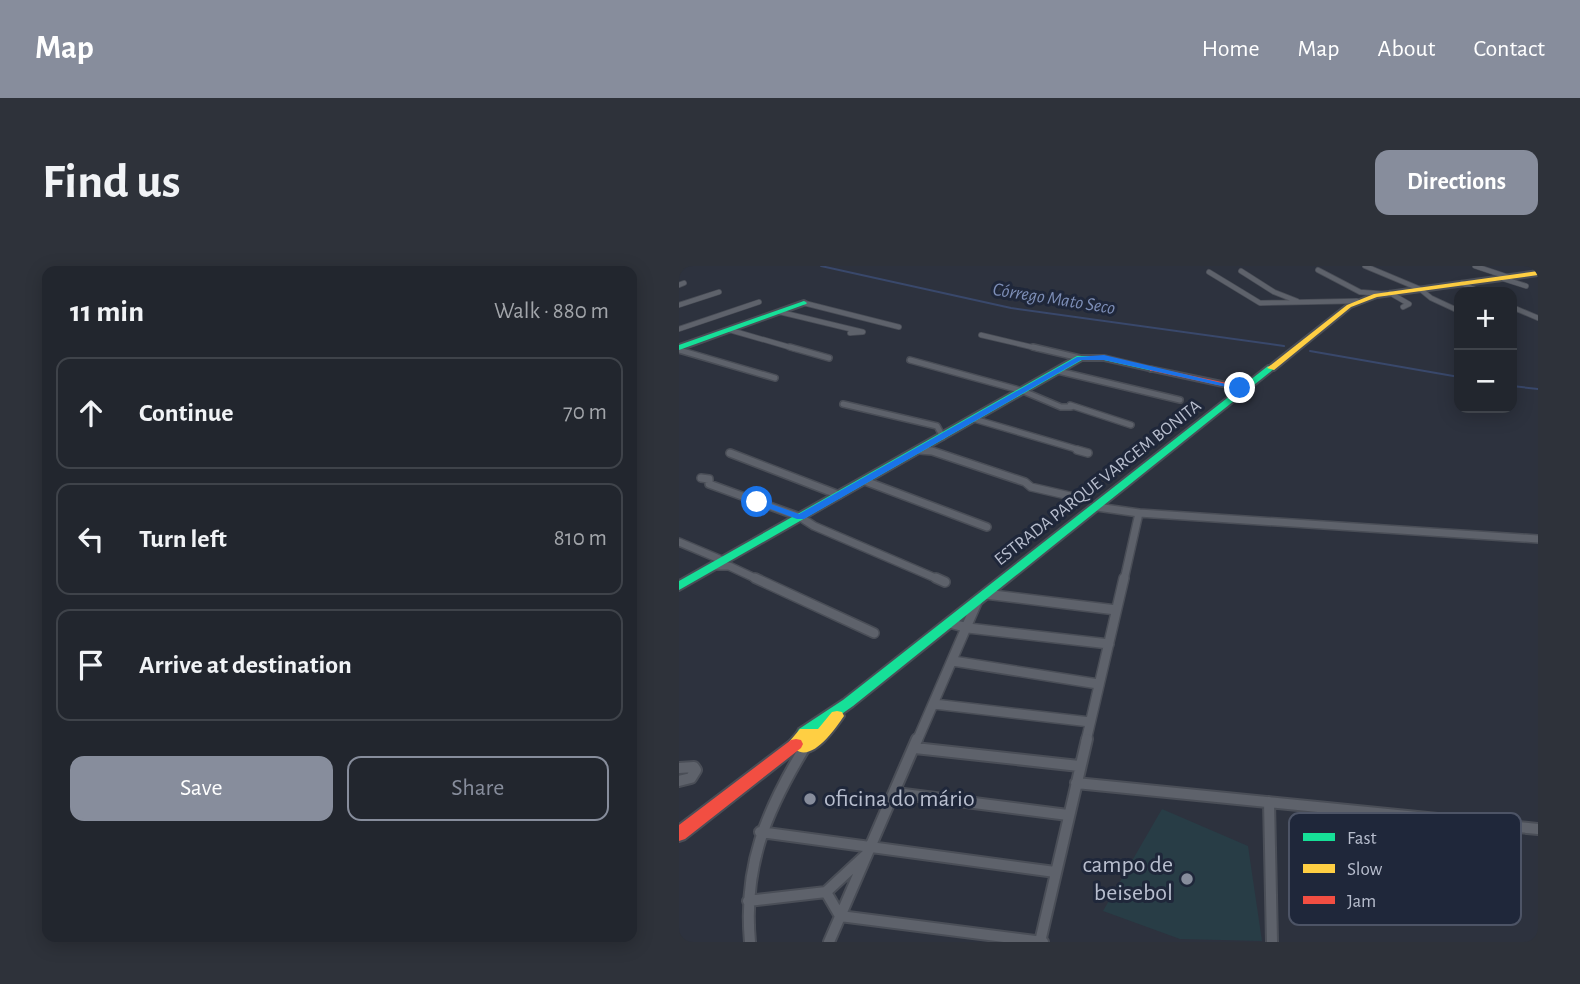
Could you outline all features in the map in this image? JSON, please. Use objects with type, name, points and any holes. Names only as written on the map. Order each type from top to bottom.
[{"type":"main road","name":"ESTRADA PARQUE VARGEM BONITA","points":[[802,742],[1245,389],[1348,303],[1388,293],[1464,285],[1538,273]]},
{"type":"main road","points":[[684,346],[804,303]]},
{"type":"main road","points":[[679,586],[926,449],[945,432],[1023,394],[1080,358],[1104,358],[1245,389]]},
{"type":"main road","name":"ESTRADA PARQUE VARGEM BONITA","points":[[679,834],[814,733],[818,738],[848,703]]},
{"type":"street","points":[[1364,266],[1420,289],[1430,298],[1454,309]]},
{"type":"street","points":[[1475,266],[1526,286]]},
{"type":"street","points":[[1241,271],[1276,293],[1300,302]]},
{"type":"street","points":[[1318,271],[1360,292],[1388,293],[1409,304],[1403,307]]},
{"type":"street","points":[[1209,272],[1260,303],[1348,303]]},
{"type":"street","points":[[1464,285],[1468,287]]},
{"type":"street","points":[[679,305],[719,292]]},
{"type":"street","points":[[679,329],[759,302]]},
{"type":"street","points":[[804,303],[899,327]]},
{"type":"street","points":[[1517,309],[1538,318]]},
{"type":"street","points":[[780,312],[852,331]]},
{"type":"street","points":[[730,330],[829,358]]},
{"type":"street","points":[[981,335],[1080,358]]},
{"type":"street","points":[[684,346],[775,378]]},
{"type":"street","points":[[911,360],[1056,403],[1061,407],[1071,407],[1120,421]]},
{"type":"street","points":[[1064,370],[1180,400]]},
{"type":"street","points":[[843,404],[920,421],[945,432]]},
{"type":"street","points":[[974,419],[1088,453]]},
{"type":"street","points":[[926,449],[1070,496]]},
{"type":"street","points":[[730,453],[839,495]]},
{"type":"street","points":[[865,481],[987,527]]},
{"type":"street","points":[[709,484],[800,517],[814,526],[946,582]]},
{"type":"street","points":[[1097,507],[1139,513],[1538,539]]},
{"type":"street","points":[[840,916],[1041,942],[1079,766],[1139,513]]},
{"type":"street","points":[[679,542],[874,633]]},
{"type":"street","points":[[829,942],[981,597],[1116,610]]},
{"type":"street","points":[[949,623],[968,628],[1109,644]]},
{"type":"street","points":[[953,662],[1098,684]]},
{"type":"street","points":[[934,704],[1090,722]]},
{"type":"street","points":[[748,940],[748,901],[760,832],[802,742]]},
{"type":"street","points":[[915,748],[1079,766]]},
{"type":"street","points":[[679,768],[694,767],[696,770],[691,778],[679,781]]},
{"type":"street","points":[[1076,783],[1379,813]]},
{"type":"street","points":[[895,793],[1068,815]]},
{"type":"street","points":[[1269,802],[1272,942]]},
{"type":"street","points":[[760,832],[1055,872]]},
{"type":"street","points":[[748,901],[826,892],[871,848]]},
{"type":"street","points":[[826,892],[840,916]]},
{"type":"shaded area","name":"campo de beisebol","points":[[1162,809],[1248,846],[1262,941],[1180,939],[1103,911]]},
{"type":"waterway","name":"Córrego Mato Seco","points":[[821,266],[1011,308],[1284,346]]},
{"type":"waterway","name":"Córrego Mato Seco","points":[[1310,351],[1454,376]]},
{"type":"waterway","name":"Córrego Mato Seco","points":[[1517,387],[1538,389]]},
{"type":"traffic: fast","points":[[679,348],[804,303]]},
{"type":"traffic: fast","points":[[679,586],[1080,358],[1104,358],[1153,369]]},
{"type":"traffic: fast","points":[[804,733],[848,703],[1271,368]]},
{"type":"traffic: slow","points":[[1271,368],[1349,306],[1376,295],[1538,273]]},
{"type":"traffic: slow","points":[[818,738],[814,733],[805,733],[796,742],[800,747],[814,744],[837,716]]},
{"type":"traffic: jam","points":[[1153,369],[1246,389]]},
{"type":"traffic: jam","points":[[679,834],[796,744]]},
{"type":"place","name":"oficina do mário","points":[[810,799]]},
{"type":"place","name":"campo de beisebol","points":[[1187,879]]},
{"type":"route","points":[[757,502],[800,517],[1080,358],[1104,358],[1240,388]]}]
